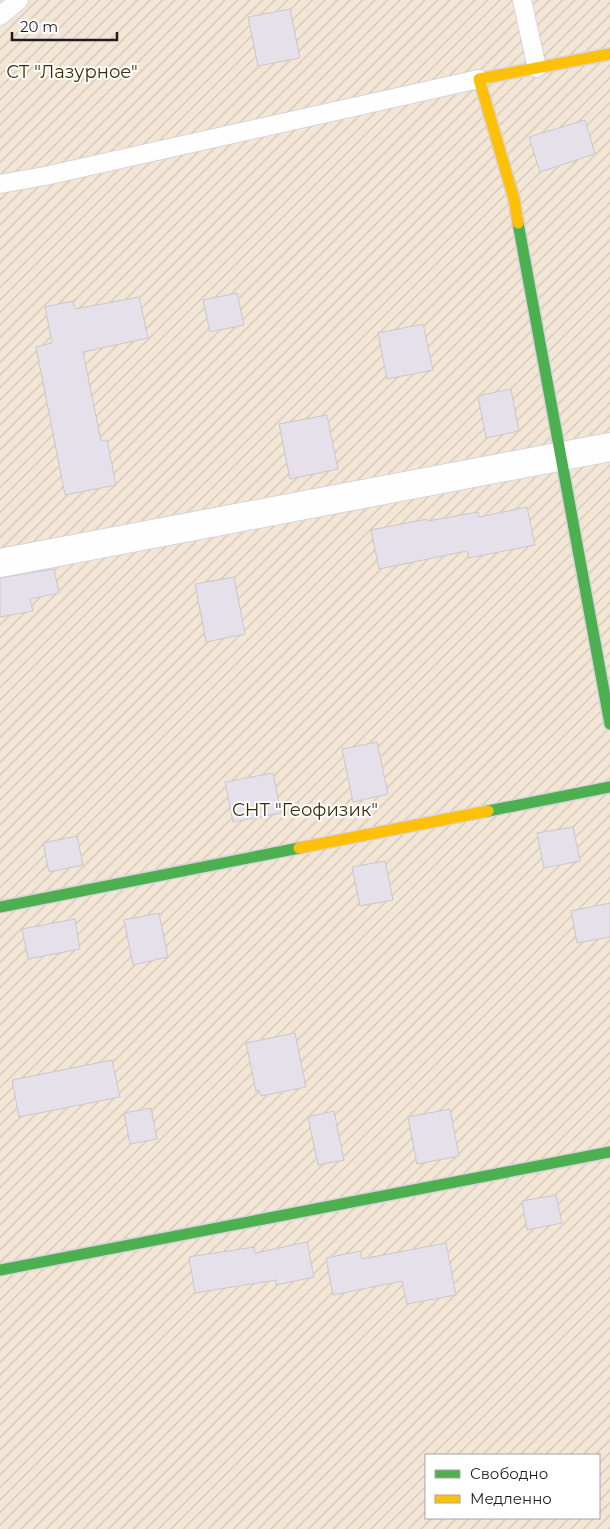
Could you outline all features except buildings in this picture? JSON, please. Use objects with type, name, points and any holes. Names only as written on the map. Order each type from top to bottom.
[{"type":"street","points":[[610,54],[479,79],[514,199],[610,724]]},
{"type":"street","points":[[0,563],[610,447]]},
{"type":"street","points":[[0,907],[610,787]]},
{"type":"street","points":[[0,1270],[610,1152]]},
{"type":"lane","points":[[0,16],[19,0]]},
{"type":"lane","points":[[522,0],[537,68]]},
{"type":"lane","points":[[0,184],[45,176],[479,79]]},
{"type":"green space","name":"СНТ \"Геофизик\"","points":[[0,0],[610,0],[610,1529],[0,1529]]},
{"type":"traffic: fast","points":[[518,223],[610,724]]},
{"type":"traffic: fast","points":[[488,811],[610,787]]},
{"type":"traffic: fast","points":[[0,907],[299,848]]},
{"type":"traffic: fast","points":[[0,1270],[610,1152]]},
{"type":"traffic: slow","points":[[518,223],[514,199],[479,79],[610,54]]},
{"type":"traffic: slow","points":[[299,848],[488,811]]},
{"type":"park label","name":"СТ \"Лазурное\"","points":[[72,72]]}]
